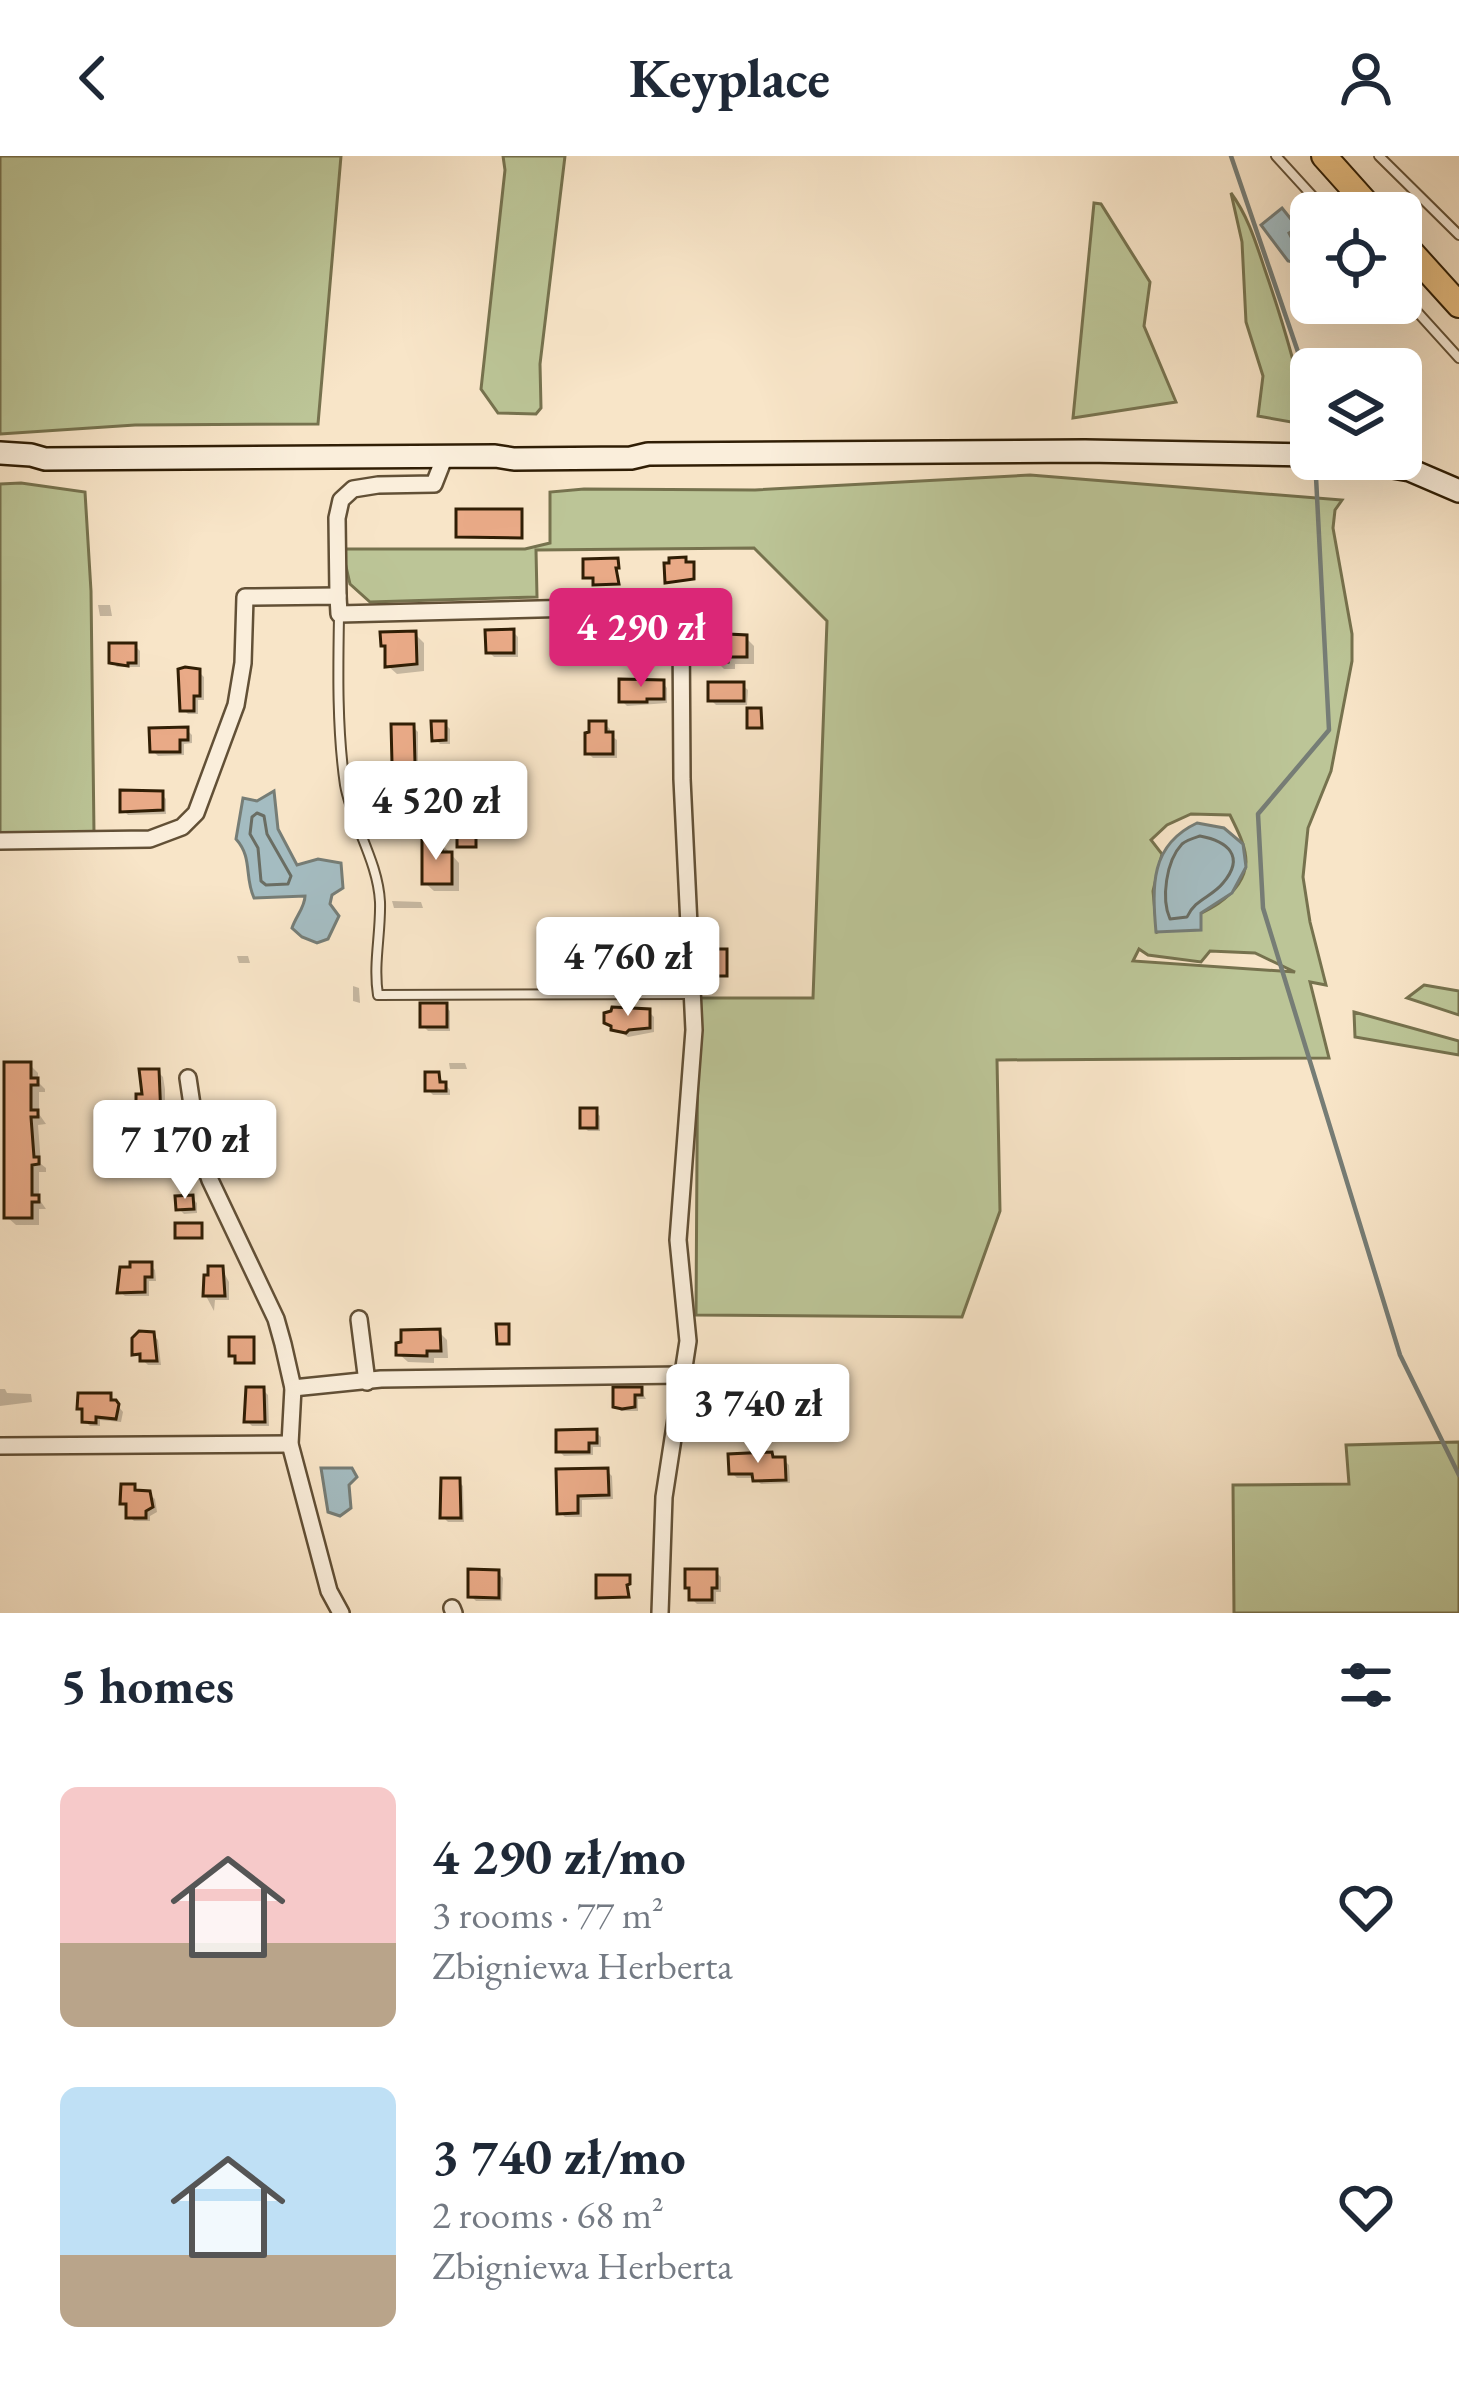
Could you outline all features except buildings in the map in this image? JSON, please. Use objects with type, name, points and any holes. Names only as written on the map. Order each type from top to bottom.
[{"type":"main road","points":[[1324,156],[1357,192]]},
{"type":"main road","points":[[1422,264],[1459,305]]},
{"type":"main road","points":[[0,466],[45,459],[514,459],[1085,451],[1290,455]]},
{"type":"main road","points":[[0,453],[45,459]]},
{"type":"main road","points":[[1422,475],[1459,491]]},
{"type":"street","points":[[445,456],[434,484],[353,489],[341,500],[337,518],[339,614],[658,606],[677,613],[681,623],[682,778],[694,1030],[678,1219],[688,1341],[664,1497],[660,1613]]},
{"type":"street","points":[[0,841],[151,838],[182,827],[196,813],[236,705],[245,597],[338,596]]},
{"type":"street","points":[[188,1078],[198,1145],[276,1319],[293,1388],[290,1444],[329,1591],[341,1613]]},
{"type":"street","points":[[359,1319],[367,1382]]},
{"type":"street","points":[[293,1388],[381,1378],[682,1376]]},
{"type":"street","points":[[0,1446],[290,1444]]},
{"type":"lane","points":[[1276,156],[1309,192]]},
{"type":"lane","points":[[1379,156],[1459,235]]},
{"type":"lane","points":[[1422,317],[1459,358]]},
{"type":"lane","points":[[339,614],[338,681],[346,787],[380,900],[378,995],[690,994]]},
{"type":"green space","points":[[0,156],[341,156],[318,424],[135,425],[0,434]]},
{"type":"green space","points":[[503,156],[565,156],[540,364],[541,408],[536,414],[498,413],[481,389]]},
{"type":"green space","points":[[1231,193],[1251,230],[1290,349],[1290,422],[1258,416],[1263,376],[1246,322],[1242,242]]},
{"type":"green space","points":[[1094,203],[1101,204],[1150,282],[1144,326],[1176,402],[1073,418]]},
{"type":"green space","points":[[1030,475],[1342,500],[1335,510],[1333,528],[1352,634],[1352,661],[1331,771],[1308,828],[1303,877],[1326,985],[1310,982],[1329,1058],[997,1060],[1000,1211],[962,1317],[696,1315],[698,998],[813,998],[827,621],[754,548],[536,550],[537,597],[370,602],[350,584],[342,549],[525,549],[550,543],[550,492],[755,490]],"holes":[[[1191,814],[1230,815],[1244,850],[1243,876],[1212,907],[1157,932],[1153,891],[1162,854],[1151,840],[1167,825]],[[1139,949],[1148,955],[1201,962],[1210,951],[1255,953],[1295,972],[1133,961]]]},
{"type":"green space","points":[[0,484],[85,492],[94,834],[0,837]]},
{"type":"green space","points":[[1424,985],[1459,991],[1459,1015],[1407,998]]},
{"type":"green space","points":[[1354,1012],[1459,1041],[1459,1055],[1355,1037]]},
{"type":"green space","points":[[1459,1442],[1459,1613],[1234,1613],[1233,1485],[1349,1484],[1346,1445]]},
{"type":"water","points":[[1282,208],[1290,218],[1290,262],[1288,261],[1261,225]]},
{"type":"water","points":[[274,791],[278,829],[297,865],[318,859],[341,863],[343,888],[332,895],[330,904],[339,916],[328,939],[317,943],[292,928],[305,896],[254,898],[245,853],[236,839],[243,798],[257,801]]},
{"type":"water","points":[[1197,823],[1224,828],[1243,844],[1246,867],[1232,893],[1201,913],[1201,930],[1156,932],[1157,868],[1170,843]]},
{"type":"water","points":[[321,1468],[352,1468],[357,1477],[349,1485],[351,1508],[340,1516],[328,1512]]},
{"type":"waterway","points":[[1231,156],[1297,348]]},
{"type":"waterway","points":[[1316,480],[1329,730],[1258,814],[1263,908],[1400,1355],[1459,1475]]}]
